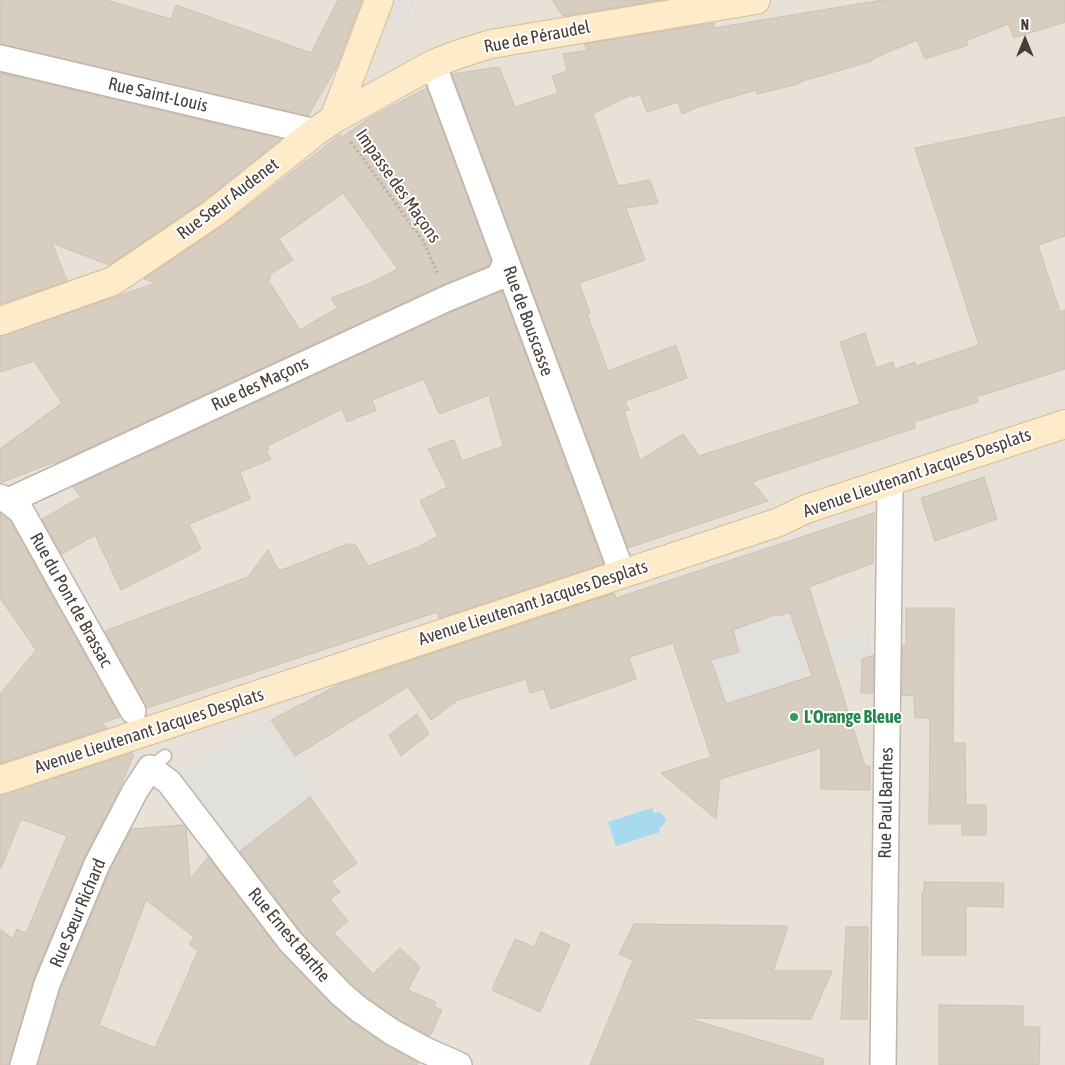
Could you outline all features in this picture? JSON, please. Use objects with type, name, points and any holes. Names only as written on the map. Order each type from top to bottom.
[{"type":"main road","points":[[325,125],[379,0]]},
{"type":"main road","name":"Rue de Péraudel","points":[[325,125],[432,64],[483,46],[515,39],[756,0]]},
{"type":"main road","name":"Rue Sœur Audenet","points":[[0,321],[113,281],[215,212],[325,125]]},
{"type":"main road","name":"Avenue Lieutenant Jacques Desplats","points":[[0,780],[779,522],[806,509],[1065,424]]},
{"type":"street","name":"Rue Saint-Louis","points":[[0,58],[325,125]]},
{"type":"street","name":"Rue de Bouscasse","points":[[432,64],[618,562],[617,570],[612,577]]},
{"type":"street","name":"Rue des Maçons","points":[[4,499],[448,298],[499,277],[506,262]]},
{"type":"street","name":"Rue Paul Barthes","points":[[883,1065],[890,492],[888,482]]},
{"type":"street","name":"Rue du Pont de Brassac","points":[[4,499],[21,511],[133,711]]},
{"type":"street","name":"Rue Sœur Richard","points":[[23,1065],[47,984],[97,864],[153,756]]},
{"type":"street","name":"Rue Ernest Barthe","points":[[153,756],[169,782],[290,942],[341,994],[392,1032],[425,1050],[459,1065]]},
{"type":"path","name":"Impasse des Maçons","points":[[325,125],[423,241],[448,298]]},
{"type":"shaded area","points":[[0,0],[1065,0],[1065,1065],[0,1065]]},
{"type":"shaded area","points":[[390,0],[415,0],[401,34],[384,13]]},
{"type":"shaded area","points":[[755,552],[777,616],[790,612],[806,650],[869,629],[872,656],[726,704],[711,658],[738,652],[733,630],[746,625],[723,563]]},
{"type":"shaded area","points":[[271,720],[320,789],[238,853],[178,770]]},
{"type":"water","points":[[652,808],[654,813],[660,812],[666,819],[665,823],[659,828],[660,832],[616,846],[608,822]]},
{"type":"building","points":[[0,0],[106,0],[171,19],[176,5],[311,53],[338,0],[362,0],[337,66],[308,116],[0,44]]},
{"type":"building","points":[[552,0],[661,0],[563,16]]},
{"type":"building","points":[[883,0],[1065,0],[1065,22],[1014,38],[1008,24],[966,41],[968,45],[925,59],[917,40],[872,59],[872,61],[794,85],[757,94],[756,90],[698,107],[682,114],[678,102],[647,112],[640,94],[632,97],[631,95],[593,114],[618,186],[650,180],[658,203],[626,208],[645,260],[579,283],[590,313],[587,314],[608,371],[676,345],[687,378],[625,401],[629,410],[624,411],[640,460],[683,434],[699,456],[860,404],[840,342],[865,333],[876,368],[893,362],[895,369],[915,362],[916,366],[979,345],[915,148],[1065,117],[1065,236],[1038,245],[1060,312],[1065,310],[1065,369],[976,397],[978,402],[914,422],[915,428],[752,482],[768,501],[628,548],[452,74],[499,67],[515,107],[558,93],[552,76],[567,71],[563,54],[588,50],[584,44],[714,23],[714,28]]},
{"type":"building","points":[[0,73],[281,139],[206,199],[109,265],[52,243],[67,281],[0,304]]},
{"type":"building","points":[[427,88],[491,261],[488,266],[442,285],[56,463],[0,483],[0,449],[62,403],[34,361],[0,372],[0,336],[156,283],[144,279],[225,224],[340,135],[342,137],[371,117]],"holes":[[[343,193],[398,269],[368,284],[331,298],[337,308],[300,330],[268,280],[271,278],[269,275],[293,260],[279,239]]]},
{"type":"building","points":[[502,291],[603,564],[439,618],[437,612],[147,708],[105,631],[248,577],[268,550],[279,571],[347,544],[355,544],[368,566],[418,547],[438,536],[420,501],[447,487],[428,449],[454,440],[462,461],[503,446],[489,395],[439,414],[424,379],[372,400],[376,410],[347,422],[342,409],[267,446],[269,450],[266,452],[271,459],[240,472],[250,499],[189,524],[201,549],[121,590],[95,535],[62,554],[42,519],[81,497],[73,487],[454,311]]},
{"type":"building","points":[[984,477],[997,519],[935,541],[921,498]]},
{"type":"building","points":[[0,513],[10,521],[120,717],[102,723],[107,728],[0,764],[0,694],[36,650],[0,598]]},
{"type":"building","points":[[874,513],[873,563],[809,587],[865,766],[870,766],[870,790],[821,789],[821,748],[720,779],[716,819],[661,773],[711,757],[673,643],[629,657],[636,679],[551,709],[544,689],[530,693],[526,679],[458,700],[431,720],[408,687],[295,756],[271,720],[340,684],[614,593],[616,598]],"holes":[[[790,612],[812,676],[726,704],[711,660],[739,652],[733,630],[777,614],[778,616]]]},
{"type":"building","points":[[906,608],[954,608],[953,743],[965,743],[966,805],[986,805],[986,835],[962,835],[962,824],[929,824],[930,718],[915,718],[914,696],[902,695],[902,646],[906,645]]},
{"type":"building","points":[[874,655],[873,693],[861,693],[862,659]]},
{"type":"building","points":[[417,714],[429,734],[401,756],[389,735]]},
{"type":"building","points":[[132,753],[134,755],[114,801],[84,858],[34,978],[9,1065],[0,1065],[0,929],[13,939],[17,929],[26,933],[67,836],[21,819],[1,868],[0,795]]},
{"type":"building","points":[[310,797],[357,863],[331,881],[340,892],[330,899],[348,921],[334,933],[373,974],[400,948],[420,967],[408,990],[436,1002],[434,1006],[442,1010],[430,1036],[400,1020],[369,999],[351,983],[301,932],[240,851]]},
{"type":"building","points":[[183,825],[186,828],[190,879],[208,857],[279,950],[331,1004],[352,1022],[384,1044],[418,1063],[417,1065],[38,1065],[61,989],[110,870],[131,829]],"holes":[[[146,900],[194,937],[189,944],[198,951],[155,1048],[99,1025]]]},
{"type":"building","points":[[924,882],[1004,883],[1003,907],[966,906],[966,955],[922,955],[922,892],[924,892]]},
{"type":"building","points":[[634,924],[788,926],[773,971],[832,971],[811,1019],[687,1018],[824,1059],[823,1065],[590,1065],[633,960],[619,954]]},
{"type":"building","points":[[846,927],[868,927],[867,1019],[841,1019]]},
{"type":"building","points":[[541,932],[570,945],[540,1012],[492,990],[515,939],[534,947]]},
{"type":"building","points":[[939,1005],[1023,1006],[1023,1027],[1040,1027],[1039,1065],[939,1065]]},
{"type":"place","name":"L'Orange Bleue","points":[[794,717]]}]
